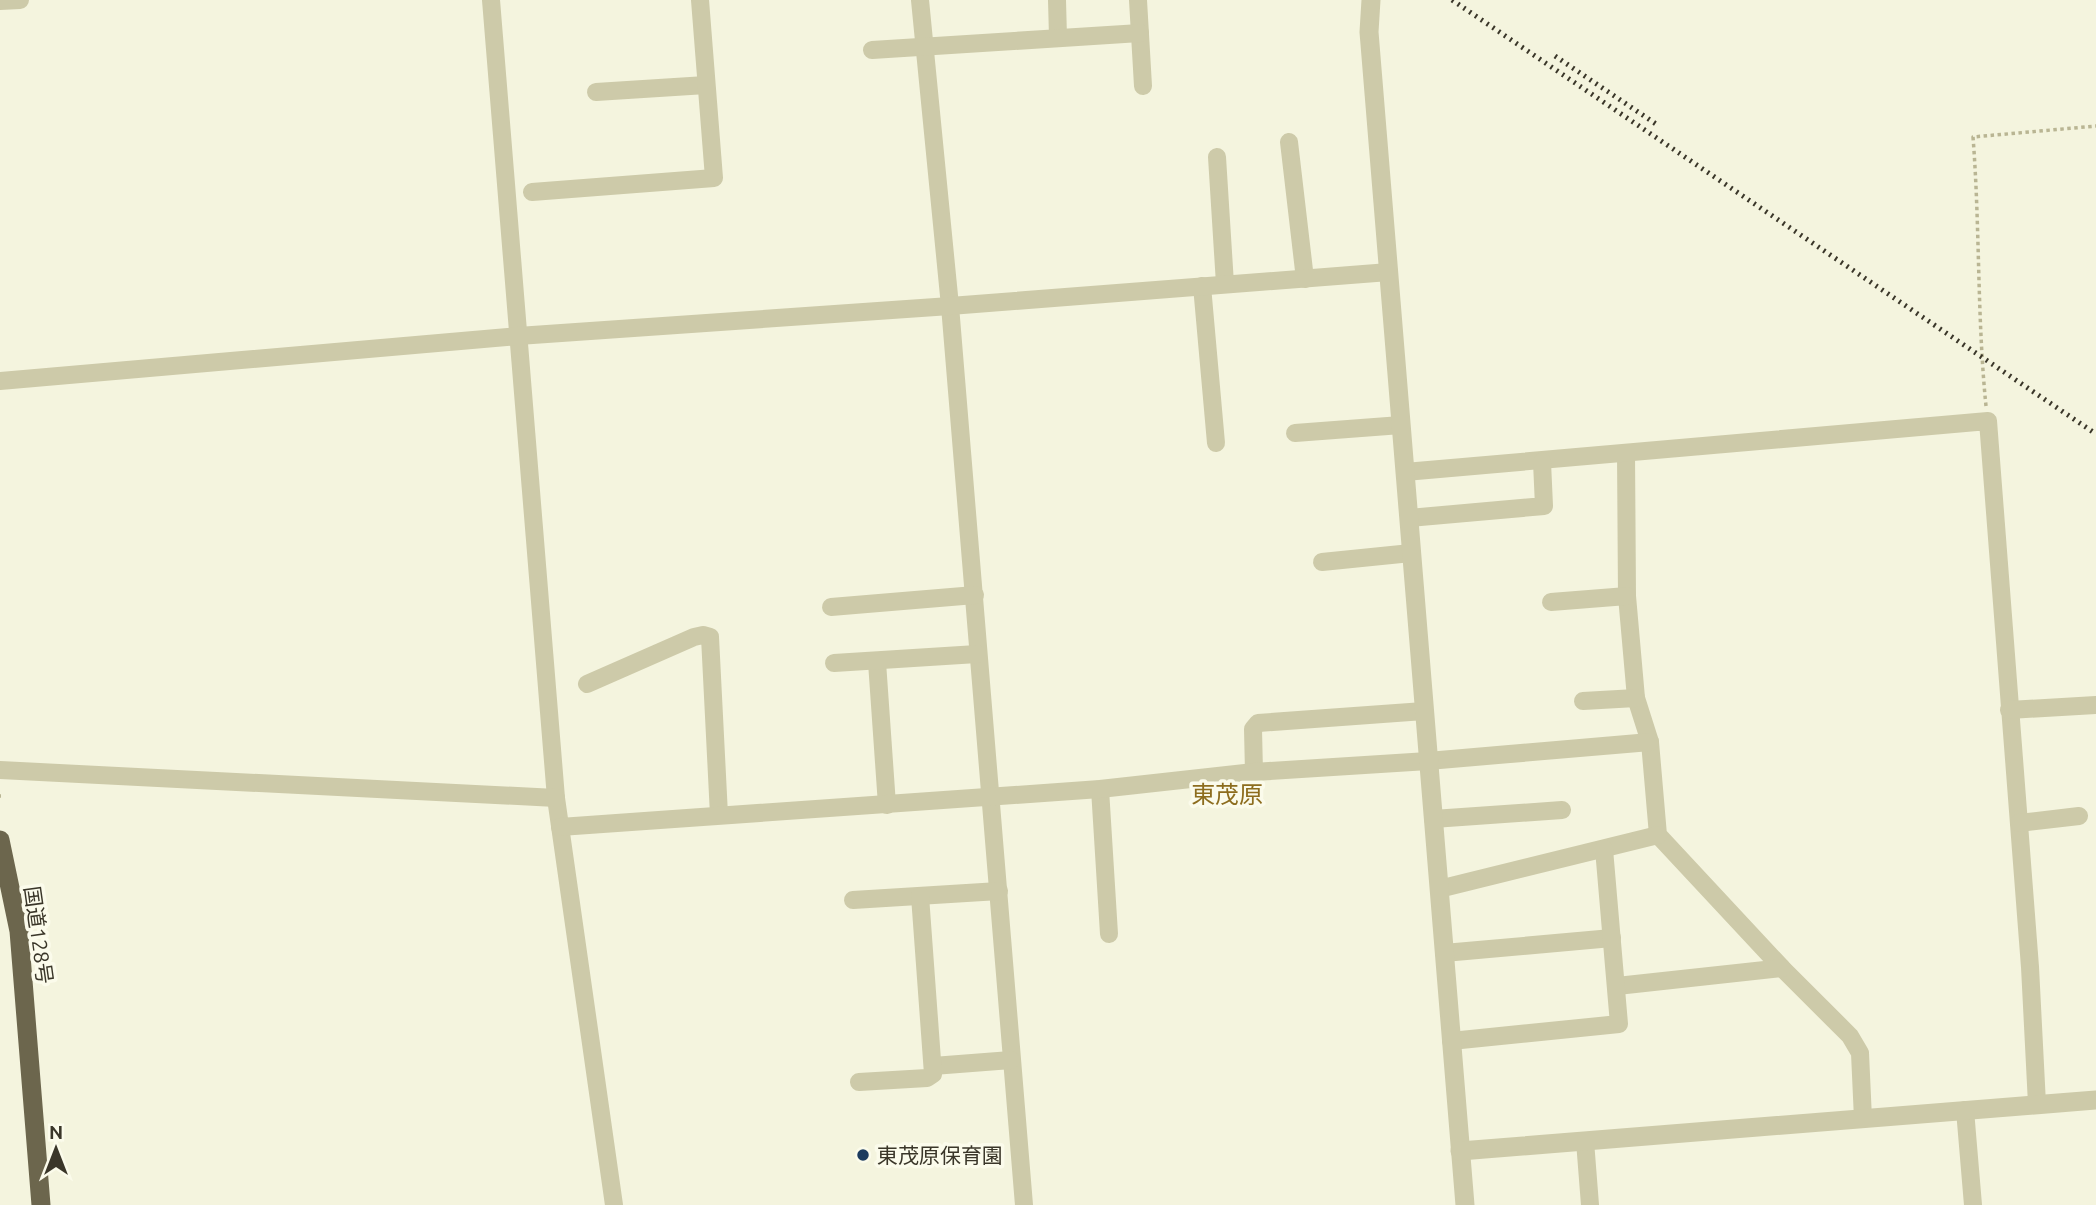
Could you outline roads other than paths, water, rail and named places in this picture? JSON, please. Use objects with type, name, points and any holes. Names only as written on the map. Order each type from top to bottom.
[{"type":"highway","name":"国道128号","points":[[0,840],[19,931],[41,1205]]},
{"type":"street","points":[[0,1],[20,0]]},
{"type":"street","points":[[491,0],[555,799],[614,1205]]},
{"type":"street","points":[[532,192],[714,178],[700,0]]},
{"type":"street","points":[[920,0],[975,595],[977,654],[1024,1205]]},
{"type":"street","points":[[1057,0],[1058,37]]},
{"type":"street","points":[[1138,0],[1143,86]]},
{"type":"street","points":[[1371,0],[1369,32],[1465,1205]]},
{"type":"street","points":[[872,50],[1140,33]]},
{"type":"street","points":[[596,92],[706,85]]},
{"type":"street","points":[[1289,142],[1305,279]]},
{"type":"street","points":[[1217,157],[1225,284]]},
{"type":"street","points":[[0,382],[518,336],[1389,272]]},
{"type":"street","points":[[1202,286],[1216,443]]},
{"type":"street","points":[[1405,472],[1988,421],[2019,823],[2037,1104]]},
{"type":"street","points":[[1295,433],[1401,425]]},
{"type":"street","points":[[1626,453],[1628,596],[1636,698],[1650,742],[1658,835],[1782,968],[1850,1036],[1860,1052],[1863,1119]]},
{"type":"street","points":[[1409,518],[1544,506],[1542,462]]},
{"type":"street","points":[[1322,562],[1411,553]]},
{"type":"street","points":[[831,607],[975,595]]},
{"type":"street","points":[[1551,602],[1628,596]]},
{"type":"street","points":[[587,684],[694,638],[703,635],[710,637],[719,815]]},
{"type":"street","points":[[834,663],[977,654]]},
{"type":"street","points":[[877,662],[887,804]]},
{"type":"street","points":[[1583,701],[1636,698]]},
{"type":"street","points":[[2009,710],[2096,705]]},
{"type":"street","points":[[1254,772],[1252,729],[1258,723],[1424,711]]},
{"type":"street","points":[[560,827],[1100,789],[1254,772],[1429,761],[1650,742]]},
{"type":"street","points":[[0,770],[555,799]]},
{"type":"street","points":[[1100,789],[1109,934]]},
{"type":"street","points":[[1433,819],[1562,810]]},
{"type":"street","points":[[2019,823],[2079,816]]},
{"type":"street","points":[[1439,889],[1658,835]]},
{"type":"street","points":[[1451,1041],[1619,1024],[1604,849]]},
{"type":"street","points":[[852,900],[999,891]]},
{"type":"street","points":[[859,1082],[927,1078],[933,1074],[920,896]]},
{"type":"street","points":[[1444,953],[1612,938]]},
{"type":"street","points":[[1617,986],[1782,968]]},
{"type":"street","points":[[933,1066],[1011,1060]]},
{"type":"street","points":[[1460,1151],[2096,1100]]},
{"type":"street","points":[[1965,1110],[1973,1205]]},
{"type":"street","points":[[1585,1141],[1590,1205]]},
{"type":"railway","points":[[1452,0],[2096,434]]},
{"type":"railway","points":[[1555,56],[1659,126]]},
{"type":"place","name":"東茂原保育園","points":[[863,1155]]},
{"type":"district","name":"東茂原","points":[[1227,794]]}]
